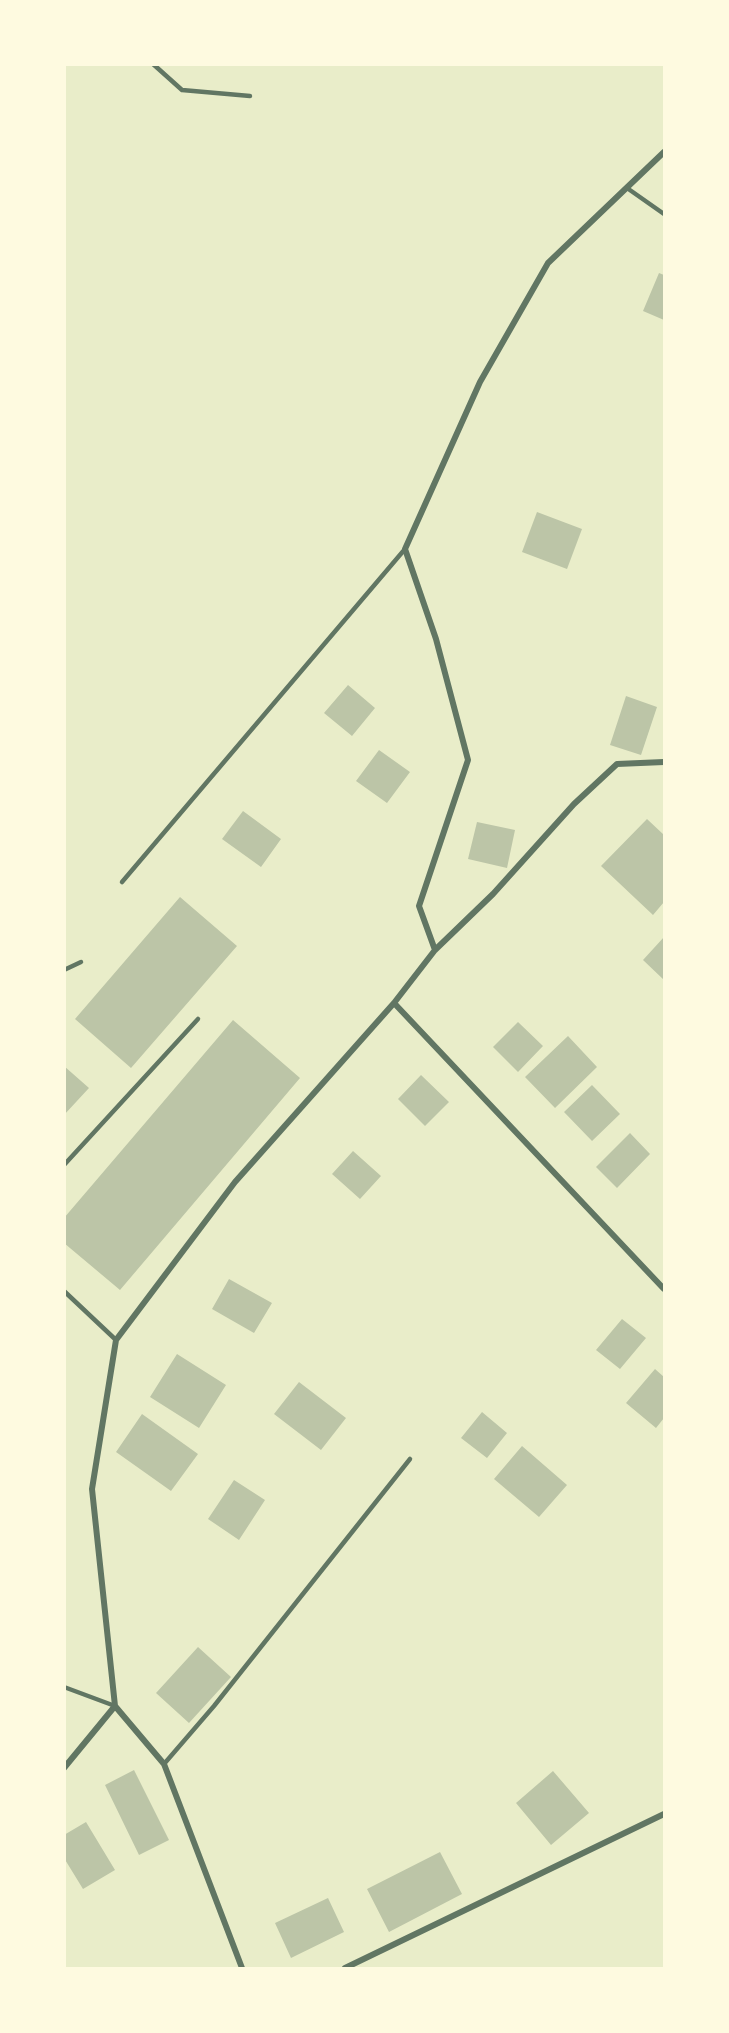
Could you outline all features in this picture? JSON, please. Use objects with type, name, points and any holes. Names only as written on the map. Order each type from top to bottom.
[{"type":"street","points":[[435,950],[419,906],[468,760],[436,639],[405,549],[480,382],[548,262],[664,152]]},
{"type":"street","points":[[242,1968],[164,1764],[115,1706],[92,1489],[116,1340],[235,1182],[394,1003],[435,950],[493,894],[574,804],[617,764],[664,762]]},
{"type":"street","points":[[394,1003],[664,1289]]},
{"type":"street","points":[[64,1768],[115,1706]]},
{"type":"street","points":[[345,1968],[664,1814]]},
{"type":"lane","points":[[153,64],[182,90],[250,96]]},
{"type":"lane","points":[[627,188],[664,214]]},
{"type":"lane","points":[[122,882],[405,549]]},
{"type":"lane","points":[[64,970],[81,962]]},
{"type":"lane","points":[[64,1165],[198,1020]]},
{"type":"lane","points":[[64,1291],[116,1340]]},
{"type":"lane","points":[[164,1764],[214,1706],[410,1460]]},
{"type":"lane","points":[[64,1687],[115,1706]]},
{"type":"building","points":[[659,273],[664,275],[664,320],[643,311]]},
{"type":"building","points":[[537,512],[582,529],[567,569],[522,552]]},
{"type":"building","points":[[348,685],[375,708],[352,736],[324,713]]},
{"type":"building","points":[[626,696],[657,707],[641,755],[610,745]]},
{"type":"building","points":[[379,750],[410,772],[387,803],[356,781]]},
{"type":"building","points":[[243,811],[281,839],[261,867],[222,839]]},
{"type":"building","points":[[647,819],[664,835],[664,902],[653,915],[601,866]]},
{"type":"building","points":[[477,822],[515,830],[507,868],[468,859]]},
{"type":"building","points":[[180,897],[237,946],[131,1068],[75,1019]]},
{"type":"building","points":[[664,937],[664,980],[643,960]]},
{"type":"building","points":[[233,1020],[300,1078],[120,1290],[64,1243],[64,1218]]},
{"type":"building","points":[[518,1022],[543,1046],[518,1072],[493,1047]]},
{"type":"building","points":[[568,1036],[597,1067],[555,1108],[525,1077]]},
{"type":"building","points":[[64,1066],[89,1088],[64,1115]]},
{"type":"building","points":[[421,1075],[449,1102],[425,1126],[398,1099]]},
{"type":"building","points":[[592,1085],[620,1114],[592,1141],[564,1112]]},
{"type":"building","points":[[630,1133],[650,1154],[617,1188],[596,1167]]},
{"type":"building","points":[[353,1151],[381,1176],[360,1199],[332,1174]]},
{"type":"building","points":[[229,1279],[272,1303],[254,1333],[212,1309]]},
{"type":"building","points":[[622,1319],[646,1338],[620,1369],[596,1350]]},
{"type":"building","points":[[177,1354],[226,1385],[199,1428],[150,1397]]},
{"type":"building","points":[[655,1369],[664,1377],[664,1418],[656,1428],[626,1403]]},
{"type":"building","points":[[299,1382],[346,1418],[321,1450],[274,1414]]},
{"type":"building","points":[[482,1412],[507,1433],[487,1458],[461,1438]]},
{"type":"building","points":[[142,1414],[198,1454],[171,1491],[116,1452]]},
{"type":"building","points":[[522,1446],[567,1485],[539,1517],[494,1479]]},
{"type":"building","points":[[234,1480],[265,1500],[239,1540],[208,1519]]},
{"type":"building","points":[[198,1647],[231,1677],[189,1723],[156,1693]]},
{"type":"building","points":[[134,1770],[169,1840],[139,1855],[105,1785]]},
{"type":"building","points":[[553,1771],[589,1813],[551,1845],[516,1803]]},
{"type":"building","points":[[86,1822],[115,1870],[83,1889],[64,1858],[64,1835]]},
{"type":"building","points":[[440,1852],[462,1894],[389,1932],[367,1889]]},
{"type":"building","points":[[328,1898],[344,1932],[291,1958],[275,1923]]}]
